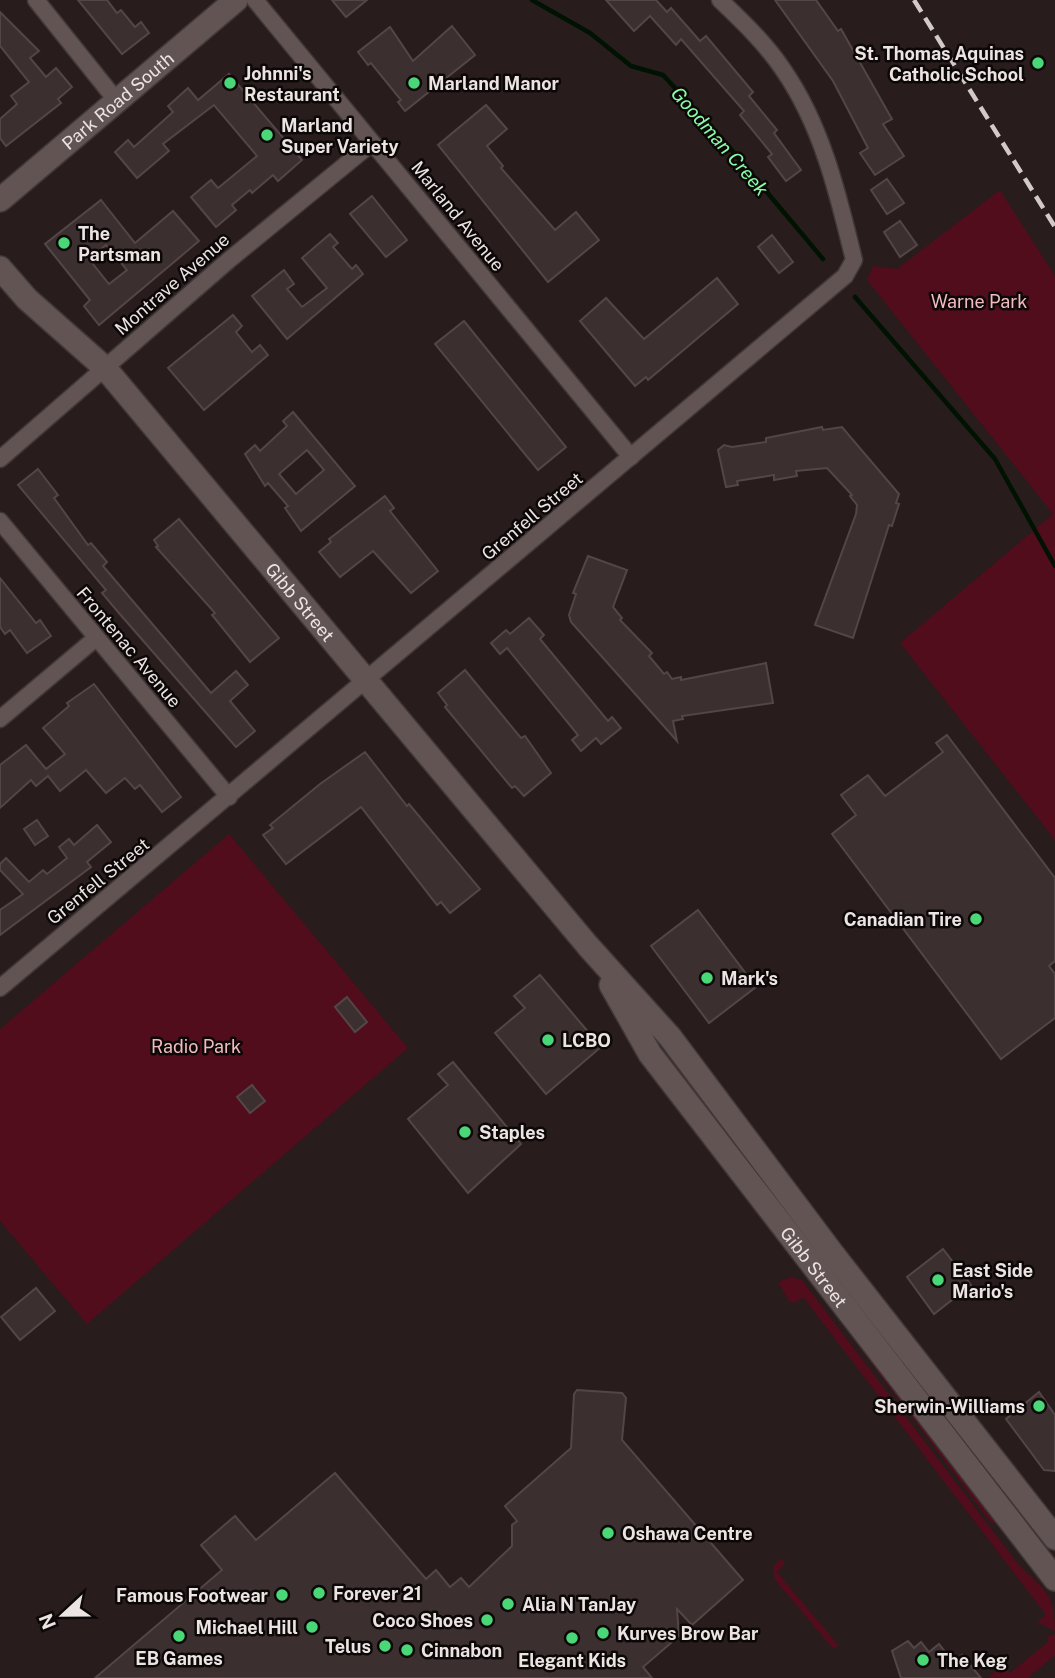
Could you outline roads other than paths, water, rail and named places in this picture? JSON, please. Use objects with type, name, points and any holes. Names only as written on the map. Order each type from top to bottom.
[{"type":"main road","name":"Park Road South","points":[[0,200],[236,0]]},
{"type":"main road","name":"Gibb Street","points":[[0,268],[33,305],[105,368],[588,946],[670,1037],[832,1253],[1055,1538]]},
{"type":"main road","name":"Gibb Street","points":[[588,946],[650,1054],[1055,1579]]},
{"type":"street","points":[[36,0],[116,100]]},
{"type":"street","name":"Marland Avenue","points":[[255,0],[631,457]]},
{"type":"street","name":"Grenfell Street","points":[[0,988],[845,276],[854,260],[827,159],[806,110],[782,68],[720,0]]},
{"type":"street","name":"Montrave Avenue","points":[[0,458],[229,260],[372,143]]},
{"type":"street","name":"Frontenac Avenue","points":[[0,520],[229,797]]},
{"type":"street","points":[[0,719],[96,639]]},
{"type":"waterway","name":"Goodman Creek","points":[[532,0],[590,33],[631,66],[663,75],[724,141],[823,259]]},
{"type":"waterway","name":"Goodman Creek","points":[[855,297],[995,459],[1055,566]]},
{"type":"railway","points":[[914,0],[1055,227]]},
{"type":"place","name":"St. Thomas Aquinas Catholic School","points":[[1038,63]]},
{"type":"place","name":"Johnni's Restaurant","points":[[230,83]]},
{"type":"place","name":"Marland Manor","points":[[414,83]]},
{"type":"place","name":"Marland Super Variety","points":[[267,135]]},
{"type":"place","name":"The Partsman","points":[[64,243]]},
{"type":"place","name":"Canadian Tire","points":[[976,919]]},
{"type":"place","name":"Mark's","points":[[707,978]]},
{"type":"place","name":"LCBO","points":[[548,1040]]},
{"type":"place","name":"Staples","points":[[465,1132]]},
{"type":"place","name":"East Side Mario's","points":[[938,1280]]},
{"type":"place","name":"Sherwin-Williams","points":[[1039,1406]]},
{"type":"place","name":"Oshawa Centre","points":[[608,1533]]},
{"type":"place","name":"Forever 21","points":[[319,1593]]},
{"type":"place","name":"Famous Footwear","points":[[282,1595]]},
{"type":"place","name":"Alia N TanJay","points":[[508,1604]]},
{"type":"place","name":"Coco Shoes","points":[[487,1620]]},
{"type":"place","name":"Michael Hill","points":[[312,1627]]},
{"type":"place","name":"Kurves Brow Bar","points":[[603,1633]]},
{"type":"place","name":"EB Games","points":[[179,1636]]},
{"type":"place","name":"Elegant Kids","points":[[572,1638]]},
{"type":"place","name":"Telus","points":[[385,1646]]},
{"type":"place","name":"Cinnabon","points":[[407,1650]]},
{"type":"place","name":"The Keg","points":[[923,1660]]},
{"type":"park label","name":"Warne Park","points":[[979,301]]},
{"type":"park label","name":"Radio Park","points":[[196,1046]]}]
